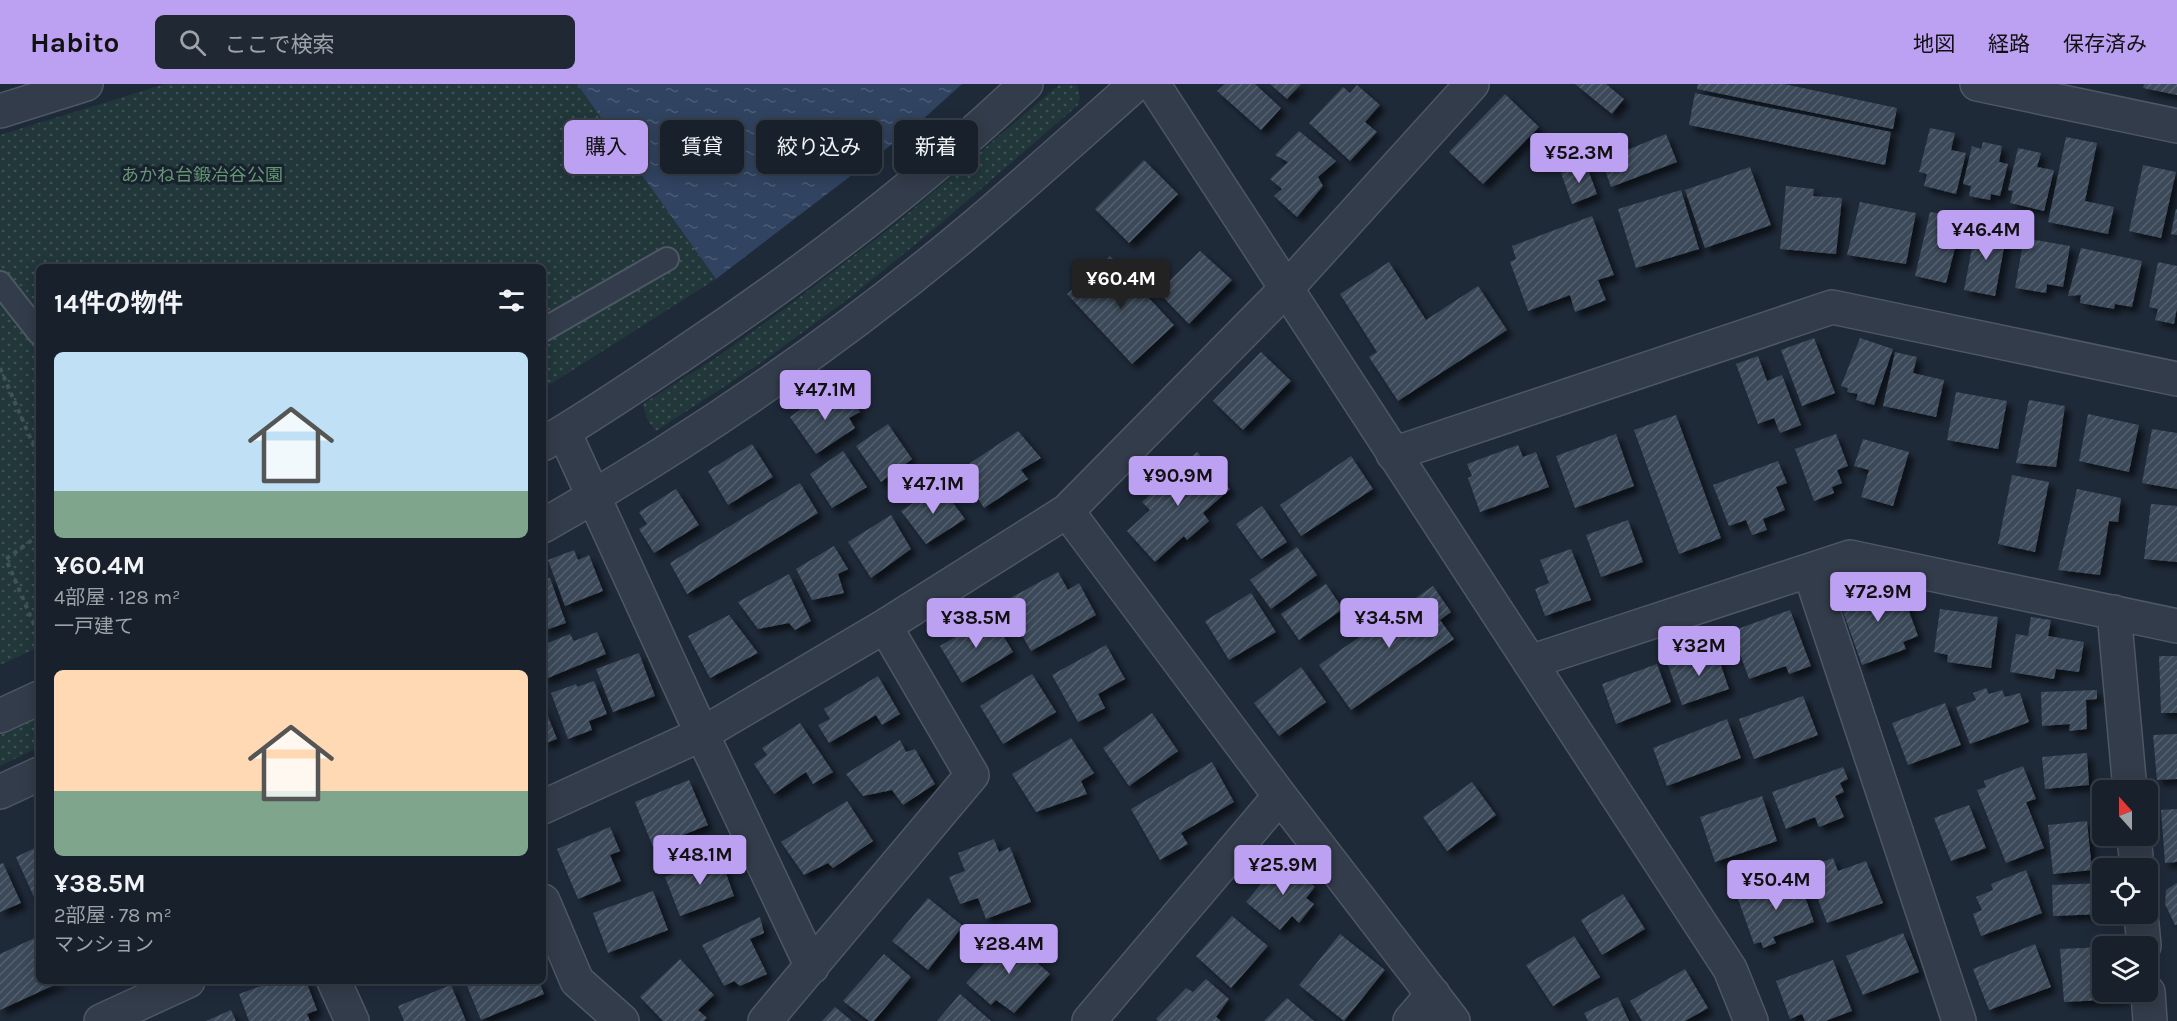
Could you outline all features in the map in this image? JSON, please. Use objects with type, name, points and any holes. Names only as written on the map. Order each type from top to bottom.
[{"type":"street","points":[[812,967],[594,497],[554,438],[746,312],[844,239],[935,165],[1026,84]]},
{"type":"street","points":[[546,524],[594,497],[785,371],[888,295],[984,218],[1136,84]]},
{"type":"street","points":[[1153,84],[1730,969],[1751,1021]]},
{"type":"street","points":[[546,806],[702,734],[885,626],[1067,511],[1286,289],[1473,84]]},
{"type":"street","points":[[1977,84],[2177,126]]},
{"type":"street","points":[[0,111],[77,85]]},
{"type":"street","points":[[1393,454],[1832,307],[2177,379]]},
{"type":"street","points":[[1067,511],[1452,1021]]},
{"type":"street","points":[[1530,662],[1850,557],[2177,627]]},
{"type":"street","points":[[1810,572],[1959,1021]]},
{"type":"street","points":[[2115,612],[2129,780]]},
{"type":"street","points":[[765,1021],[972,775],[885,626]]},
{"type":"street","points":[[0,716],[36,699]]},
{"type":"street","points":[[0,792],[36,775]]},
{"type":"street","points":[[1089,1021],[1280,796]]},
{"type":"street","points":[[546,908],[577,981],[622,1021]]},
{"type":"street","points":[[101,1021],[181,984]]},
{"type":"street","points":[[335,984],[352,1021]]},
{"type":"street","points":[[1410,1021],[1433,994]]},
{"type":"street","points":[[2149,1002],[2150,1021]]},
{"type":"lane","points":[[546,328],[667,258]]},
{"type":"lane","points":[[0,283],[36,329]]},
{"type":"path","points":[[0,368],[36,451]]},
{"type":"path","points":[[36,537],[6,559],[36,629]]},
{"type":"green space","name":"あかね台鍛冶谷公園","points":[[165,84],[577,84],[603,120],[564,120],[564,174],[641,174],[716,279],[546,387],[546,264],[36,264],[36,648],[0,665],[0,135]]},
{"type":"green space","points":[[1060,84],[1077,85],[1080,97],[1078,105],[939,225],[852,296],[762,362],[656,431],[653,428],[647,419],[643,404],[717,357],[787,307],[897,223],[954,174],[978,174],[978,154]]},
{"type":"green space","points":[[36,717],[36,748],[0,766],[0,735]]},
{"type":"water","points":[[577,84],[962,84],[922,120],[894,120],[894,143],[882,152],[882,120],[756,120],[756,174],[853,174],[716,279],[641,174],[648,174],[648,120],[603,120]]},
{"type":"building","points":[[1225,84],[1255,84],[1281,108],[1261,130],[1217,91]]},
{"type":"building","points":[[1270,84],[1301,84],[1287,99]]},
{"type":"building","points":[[1575,84],[1606,84],[1624,99],[1612,114]]},
{"type":"building","points":[[1698,84],[1784,84],[1897,108],[1893,129],[1697,89]]},
{"type":"building","points":[[2144,84],[2177,84],[2177,95],[2143,88]]},
{"type":"building","points":[[1357,85],[1380,105],[1365,122],[1377,132],[1350,161],[1309,123],[1343,87],[1350,93]]},
{"type":"building","points":[[1695,93],[1891,132],[1885,165],[1689,125]]},
{"type":"building","points":[[1505,94],[1539,127],[1483,184],[1449,152]]},
{"type":"building","points":[[1930,128],[1955,133],[1951,150],[1966,153],[1956,194],[1924,186],[1927,174],[1919,172]]},
{"type":"building","points":[[1299,131],[1336,161],[1318,177],[1323,186],[1297,217],[1274,196],[1282,189],[1270,179],[1288,162],[1275,155]]},
{"type":"building","points":[[1620,132],[1627,150],[1666,134],[1677,162],[1611,187],[1601,159],[1594,162],[1587,144]]},
{"type":"building","points":[[2066,137],[2097,143],[2085,201],[2114,207],[2108,234],[2048,222]]},
{"type":"building","points":[[1983,142],[2002,146],[1999,162],[2008,164],[2000,196],[1991,194],[1990,200],[1969,196],[1971,186],[1963,184],[1972,146],[1981,149]]},
{"type":"building","points":[[2018,148],[2041,153],[2037,167],[2054,170],[2044,211],[2010,203],[2013,191],[2008,190]]},
{"type":"building","points":[[1144,160],[1178,194],[1129,243],[1095,209]]},
{"type":"building","points":[[1586,164],[1597,194],[1572,204],[1561,173]]},
{"type":"building","points":[[2143,165],[2176,172],[2161,238],[2129,231]]},
{"type":"building","points":[[1750,167],[1771,225],[1705,248],[1685,190]]},
{"type":"building","points":[[1786,186],[1814,189],[1813,196],[1842,198],[1836,254],[1780,249]]},
{"type":"building","points":[[1681,190],[1699,249],[1636,268],[1618,209]]},
{"type":"building","points":[[1860,202],[1916,213],[1906,264],[1847,255]]},
{"type":"building","points":[[2177,209],[2177,235],[2171,234]]},
{"type":"building","points":[[1930,212],[1963,217],[1946,283],[1915,276]]},
{"type":"building","points":[[1592,216],[1614,275],[1598,280],[1606,300],[1575,312],[1570,295],[1528,311],[1510,262],[1516,259],[1512,246]]},
{"type":"building","points":[[1976,227],[2007,232],[1995,296],[1964,290]]},
{"type":"building","points":[[2024,238],[2070,246],[2063,287],[2047,284],[2046,293],[2015,288]]},
{"type":"building","points":[[2081,248],[2142,261],[2132,307],[2115,304],[2114,309],[2080,303],[2081,295],[2068,296]]},
{"type":"building","points":[[1200,251],[1232,280],[1189,324],[1158,292]]},
{"type":"building","points":[[1110,256],[1174,325],[1132,364],[1067,294]]},
{"type":"building","points":[[1389,262],[1426,320],[1478,286],[1507,330],[1398,401],[1369,357],[1377,352],[1340,294]]},
{"type":"building","points":[[2158,262],[2177,266],[2177,308],[2174,324],[2155,320],[2158,309],[2149,307]]},
{"type":"building","points":[[1814,338],[1835,393],[1802,406],[1781,350]]},
{"type":"building","points":[[1860,338],[1893,349],[1874,405],[1856,400],[1858,394],[1847,392],[1848,388],[1841,386]]},
{"type":"building","points":[[1261,352],[1291,381],[1243,430],[1213,401]]},
{"type":"building","points":[[1895,352],[1917,357],[1913,373],[1944,380],[1936,417],[1883,406]]},
{"type":"building","points":[[1758,356],[1767,381],[1782,375],[1801,425],[1780,433],[1774,418],[1758,424],[1736,364]]},
{"type":"building","points":[[828,389],[837,404],[848,396],[860,412],[849,418],[855,428],[816,454],[790,417]]},
{"type":"building","points":[[1956,392],[2007,401],[1998,449],[1947,440]]},
{"type":"building","points":[[2029,400],[2065,406],[2056,467],[2016,463]]},
{"type":"building","points":[[2088,414],[2139,425],[2129,472],[2079,461]]},
{"type":"building","points":[[1676,415],[1721,538],[1679,554],[1634,430]]},
{"type":"building","points":[[888,424],[912,459],[881,482],[856,446]]},
{"type":"building","points":[[2152,429],[2177,433],[2177,489],[2142,483]]},
{"type":"building","points":[[1018,431],[1041,458],[1021,470],[1028,479],[984,508],[960,470]]},
{"type":"building","points":[[1616,434],[1634,486],[1575,508],[1556,456]]},
{"type":"building","points":[[1836,434],[1848,466],[1837,470],[1842,483],[1832,487],[1834,493],[1814,501],[1795,449]]},
{"type":"building","points":[[1863,439],[1909,452],[1893,506],[1861,497],[1869,470],[1854,466]]},
{"type":"building","points":[[752,444],[773,477],[728,505],[708,471]]},
{"type":"building","points":[[1518,445],[1523,457],[1536,452],[1549,487],[1480,512],[1468,478],[1472,476],[1467,464]]},
{"type":"building","points":[[843,451],[867,487],[832,508],[810,474]]},
{"type":"building","points":[[1197,452],[1230,489],[1203,513],[1209,521],[1187,540],[1184,536],[1155,562],[1127,531],[1150,510],[1142,502]]},
{"type":"building","points":[[1351,456],[1373,489],[1301,536],[1280,505]]},
{"type":"building","points":[[1778,461],[1787,483],[1776,487],[1785,510],[1763,519],[1767,530],[1752,535],[1746,520],[1729,526],[1713,485]]},
{"type":"building","points":[[2012,475],[2049,482],[2035,552],[1998,544]]},
{"type":"building","points":[[800,483],[818,513],[687,594],[670,563]]},
{"type":"building","points":[[940,485],[965,519],[926,544],[901,511]]},
{"type":"building","points":[[676,489],[699,525],[654,553],[639,529],[647,524],[639,512]]},
{"type":"building","points":[[2077,489],[2121,498],[2118,522],[2109,521],[2100,575],[2058,570]]},
{"type":"building","points":[[2151,504],[2177,506],[2177,562],[2144,559]]},
{"type":"building","points":[[1262,506],[1287,542],[1261,559],[1236,524]]},
{"type":"building","points":[[891,515],[911,549],[871,578],[848,542]]},
{"type":"building","points":[[1628,520],[1643,562],[1601,577],[1586,535]]},
{"type":"building","points":[[834,546],[848,569],[838,574],[844,593],[812,600],[796,569]]},
{"type":"building","points":[[1297,547],[1317,575],[1271,609],[1250,580]]},
{"type":"building","points":[[1571,549],[1591,600],[1545,616],[1535,589],[1549,583],[1540,560]]},
{"type":"building","points":[[574,550],[578,560],[589,555],[603,591],[565,606],[548,560]]},
{"type":"building","points":[[1058,572],[1068,590],[1079,583],[1096,615],[1031,651],[1003,602]]},
{"type":"building","points":[[789,574],[811,621],[795,630],[789,623],[758,629],[738,602]]},
{"type":"building","points":[[550,578],[566,623],[546,630],[546,579]]},
{"type":"building","points":[[1886,583],[1890,597],[1902,592],[1918,636],[1903,642],[1906,649],[1862,665],[1839,600]]},
{"type":"building","points":[[1326,584],[1343,609],[1299,640],[1281,614]]},
{"type":"building","points":[[1433,586],[1451,612],[1440,620],[1454,639],[1351,710],[1319,665]]},
{"type":"building","points":[[1251,593],[1276,632],[1229,660],[1205,621]]},
{"type":"building","points":[[1940,609],[1998,617],[1991,668],[1947,662],[1948,655],[1934,652]]},
{"type":"building","points":[[1790,610],[1811,666],[1789,674],[1786,666],[1749,679],[1732,631]]},
{"type":"building","points":[[729,615],[758,653],[710,678],[688,636]]},
{"type":"building","points":[[991,615],[1013,652],[962,683],[940,646]]},
{"type":"building","points":[[2031,617],[2051,620],[2048,636],[2084,642],[2079,672],[2056,669],[2054,679],[2010,672],[2016,634],[2028,636]]},
{"type":"building","points":[[597,632],[606,654],[546,679],[546,644],[570,634],[574,641]]},
{"type":"building","points":[[1106,645],[1125,679],[1098,694],[1105,708],[1078,722],[1052,675]]},
{"type":"building","points":[[1715,648],[1729,689],[1682,705],[1668,665]]},
{"type":"building","points":[[639,653],[655,696],[613,712],[596,669]]},
{"type":"building","points":[[2159,656],[2177,656],[2177,713],[2161,713]]},
{"type":"building","points":[[1657,664],[1671,702],[1616,724],[1602,684]]},
{"type":"building","points":[[1301,667],[1326,702],[1279,736],[1254,703]]},
{"type":"building","points":[[1032,674],[1056,712],[1003,744],[980,706]]},
{"type":"building","points":[[878,676],[900,714],[882,725],[876,715],[829,743],[818,725],[830,719],[824,709]]},
{"type":"building","points":[[594,681],[607,714],[589,721],[592,730],[568,739],[551,693],[576,684],[577,687]]},
{"type":"building","points":[[1986,688],[1989,694],[2002,690],[2005,697],[2020,693],[2029,722],[1970,744],[1956,707],[1976,700],[1973,693]]},
{"type":"building","points":[[2097,690],[2097,699],[2086,700],[2087,729],[2069,731],[2070,724],[2042,726],[2041,692]]},
{"type":"building","points":[[1803,696],[1818,735],[1754,759],[1739,719]]},
{"type":"building","points":[[1945,703],[1961,745],[1908,765],[1892,723]]},
{"type":"building","points":[[546,712],[557,739],[546,743]]},
{"type":"building","points":[[1152,713],[1178,751],[1129,786],[1103,748]]},
{"type":"building","points":[[1727,719],[1741,758],[1667,786],[1653,748]]},
{"type":"building","points":[[800,723],[833,772],[813,784],[806,772],[774,794],[754,764],[767,755],[762,748]]},
{"type":"building","points":[[2177,734],[2177,779],[2157,780],[2153,735]]},
{"type":"building","points":[[1071,738],[1094,773],[1081,781],[1087,794],[1036,812],[1012,774]]},
{"type":"building","points":[[900,740],[906,752],[915,749],[935,784],[903,805],[892,790],[863,796],[846,774]]},
{"type":"building","points":[[2087,753],[2089,785],[2045,789],[2042,757]]},
{"type":"building","points":[[1212,762],[1234,802],[1181,833],[1188,844],[1160,860],[1131,809]]},
{"type":"building","points":[[2023,766],[2036,799],[2026,802],[2044,848],[2006,863],[1977,790],[1986,787],[1984,781]]},
{"type":"building","points":[[1843,767],[1848,779],[1840,783],[1844,792],[1835,796],[1844,817],[1819,827],[1815,817],[1786,829],[1772,792]]},
{"type":"building","points":[[689,780],[708,825],[653,847],[635,802]]},
{"type":"building","points":[[1472,782],[1496,815],[1447,851],[1423,817]]},
{"type":"building","points":[[1762,796],[1777,841],[1715,862],[1700,817]]},
{"type":"building","points":[[847,801],[873,841],[833,868],[828,863],[804,875],[781,842]]},
{"type":"building","points":[[1969,805],[1986,848],[1951,861],[1934,818]]},
{"type":"building","points":[[2177,809],[2177,862],[2165,863],[2161,810]]},
{"type":"building","points":[[2087,821],[2092,870],[2053,874],[2048,825]]},
{"type":"building","points":[[610,827],[620,851],[610,855],[621,881],[578,899],[557,849]]},
{"type":"building","points":[[994,839],[999,852],[1010,847],[1031,902],[986,919],[978,898],[960,904],[949,877],[965,871],[958,853]]},
{"type":"building","points":[[36,847],[36,896],[34,897],[16,857]]},
{"type":"building","points":[[720,856],[734,896],[680,916],[665,877]]},
{"type":"building","points":[[1833,858],[1838,871],[1866,861],[1883,903],[1827,923],[1806,868]]},
{"type":"building","points":[[1282,859],[1315,887],[1306,898],[1314,904],[1299,923],[1292,916],[1280,930],[1246,902]]},
{"type":"building","points":[[3,863],[21,903],[0,912],[0,864]]},
{"type":"building","points":[[2026,870],[2042,913],[1981,936],[1973,914],[1982,910],[1976,897],[1993,890],[1991,884]]},
{"type":"building","points":[[1798,877],[1814,922],[1773,937],[1776,943],[1763,948],[1761,942],[1754,944],[1738,899]]},
{"type":"building","points":[[2092,883],[2092,914],[2053,916],[2052,885]]},
{"type":"building","points":[[2177,883],[2177,925],[2175,925],[2165,904],[2166,890]]},
{"type":"building","points":[[653,891],[668,930],[608,953],[593,913]]},
{"type":"building","points":[[1623,894],[1645,929],[1602,955],[1581,920]]},
{"type":"building","points":[[928,898],[963,926],[928,970],[892,941]]},
{"type":"building","points":[[1232,916],[1268,946],[1231,988],[1196,956]]},
{"type":"building","points":[[760,917],[764,933],[750,939],[767,974],[740,986],[734,981],[724,986],[702,945]]},
{"type":"building","points":[[1012,933],[1036,951],[1031,957],[1050,974],[1014,1013],[996,1000],[991,1005],[966,983]]},
{"type":"building","points":[[1903,933],[1919,972],[1863,995],[1846,956]]},
{"type":"building","points":[[1340,934],[1385,970],[1344,1021],[1299,985]]},
{"type":"building","points":[[1574,936],[1600,977],[1553,1006],[1526,965]]},
{"type":"building","points":[[36,937],[36,984],[56,984],[0,1010],[0,954]]},
{"type":"building","points":[[2035,944],[2051,987],[1989,1010],[1973,969]]},
{"type":"building","points":[[2092,948],[2092,1001],[2064,1002],[2060,949]]},
{"type":"building","points":[[884,954],[911,977],[874,1021],[869,1021],[843,1001]]},
{"type":"building","points":[[680,959],[714,995],[698,1010],[707,1018],[704,1021],[663,1021],[640,997]]},
{"type":"building","points":[[1833,960],[1852,1011],[1825,1021],[1805,1021],[1802,1014],[1790,1019],[1776,981]]},
{"type":"building","points":[[1685,969],[1708,1008],[1685,1021],[1642,1021],[1630,1001]]},
{"type":"building","points":[[1206,979],[1229,999],[1216,1017],[1221,1021],[1158,1021],[1156,1019],[1186,988],[1193,992]]},
{"type":"building","points":[[267,984],[307,984],[317,1010],[307,1014],[310,1021],[249,1021],[239,994]]},
{"type":"building","points":[[466,984],[540,984],[544,994],[481,1020]]},
{"type":"building","points":[[451,985],[466,1021],[404,1021],[398,1006]]},
{"type":"building","points":[[960,994],[991,1021],[937,1021]]},
{"type":"building","points":[[1618,997],[1629,1021],[1588,1021],[1584,1013]]},
{"type":"building","points":[[1287,998],[1314,1021],[1264,1021]]},
{"type":"building","points":[[835,1007],[852,1021],[822,1021]]},
{"type":"building","points":[[231,1010],[236,1021],[206,1021]]}]
